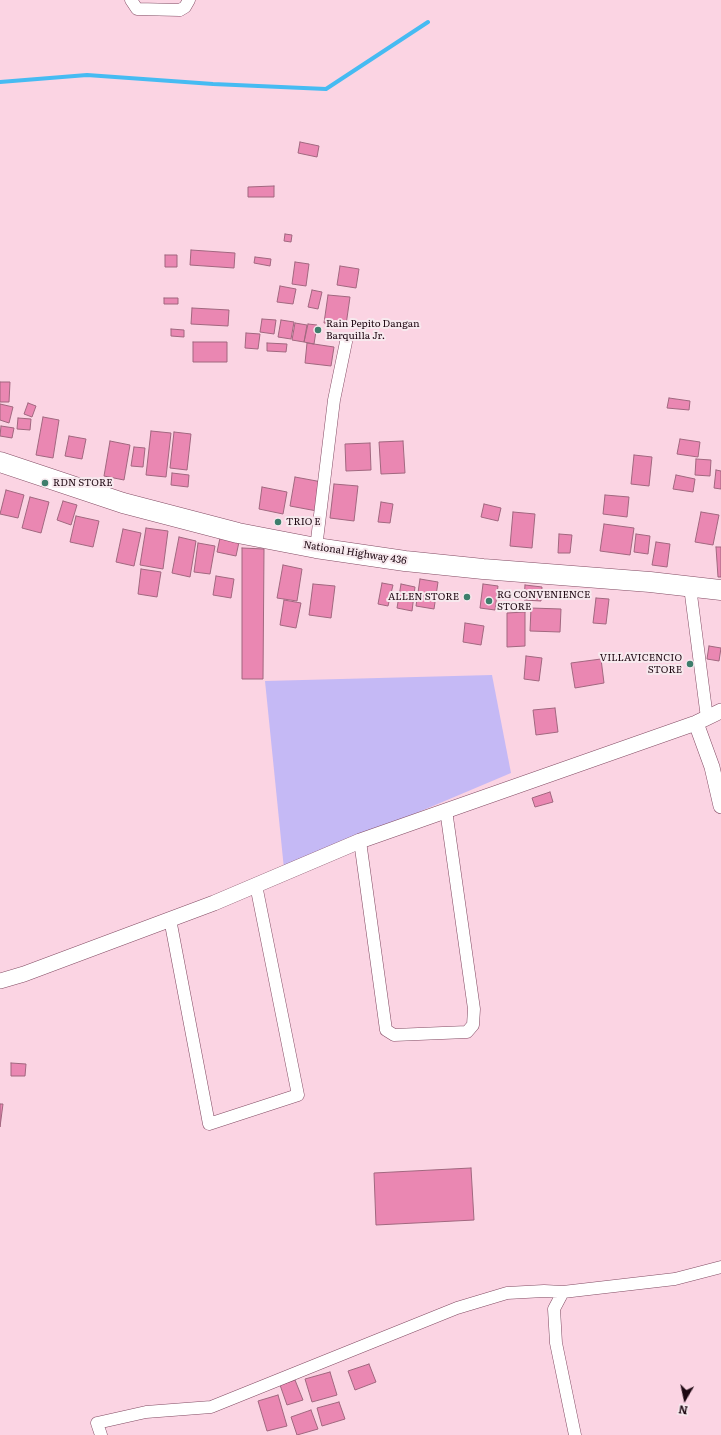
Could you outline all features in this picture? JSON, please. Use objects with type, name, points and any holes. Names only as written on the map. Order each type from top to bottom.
[{"type":"main road","name":"National Highway 436","points":[[0,462],[123,503],[238,533],[316,548],[413,562],[721,590]]},
{"type":"street","points":[[131,0],[137,9],[180,10],[185,7],[189,0]]},
{"type":"street","points":[[316,548],[334,400],[346,342]]},
{"type":"street","points":[[690,587],[701,720],[721,806]]},
{"type":"street","points":[[0,981],[24,974],[170,919],[256,885],[360,841],[701,720],[721,711]]},
{"type":"street","points":[[360,841],[386,1030],[394,1035],[466,1032],[473,1025],[474,1009],[446,810]]},
{"type":"street","points":[[170,919],[209,1124],[298,1095],[256,885]]},
{"type":"street","points":[[101,1435],[97,1423],[146,1412],[211,1407],[464,1305],[507,1293],[544,1290],[564,1292],[675,1279],[721,1267]]},
{"type":"street","points":[[564,1292],[554,1309],[556,1343],[575,1435]]},
{"type":"shaded area","points":[[492,675],[511,773],[284,869],[265,681]]},
{"type":"building","points":[[300,142],[319,146],[317,157],[298,153]]},
{"type":"building","points":[[274,186],[274,197],[248,197],[248,187]]},
{"type":"building","points":[[285,234],[292,235],[291,242],[284,241]]},
{"type":"building","points":[[191,250],[235,253],[234,268],[190,265]]},
{"type":"building","points":[[165,255],[177,255],[177,267],[165,267]]},
{"type":"building","points":[[255,257],[271,259],[270,266],[254,263]]},
{"type":"building","points":[[295,262],[309,264],[306,286],[292,284]]},
{"type":"building","points":[[340,266],[359,269],[356,288],[337,285]]},
{"type":"building","points":[[280,286],[296,289],[293,304],[277,302]]},
{"type":"building","points":[[312,290],[322,292],[318,309],[308,307]]},
{"type":"building","points":[[328,295],[350,297],[346,325],[324,323]]},
{"type":"building","points":[[164,298],[178,298],[178,304],[164,304]]},
{"type":"building","points":[[192,308],[229,310],[228,326],[191,324]]},
{"type":"building","points":[[262,319],[276,320],[274,334],[260,332]]},
{"type":"building","points":[[281,320],[294,322],[291,339],[278,337]]},
{"type":"building","points":[[295,323],[307,325],[304,342],[292,340]]},
{"type":"building","points":[[308,324],[317,325],[314,344],[304,342]]},
{"type":"building","points":[[171,329],[184,330],[184,337],[171,336]]},
{"type":"building","points":[[246,333],[260,334],[258,349],[245,348]]},
{"type":"building","points":[[193,342],[227,342],[227,362],[193,362]]},
{"type":"building","points":[[267,343],[287,344],[286,352],[267,351]]},
{"type":"building","points":[[307,343],[334,347],[331,366],[305,363]]},
{"type":"building","points":[[0,382],[10,382],[9,402],[0,402]]},
{"type":"building","points":[[669,398],[690,401],[689,410],[667,408]]},
{"type":"building","points":[[28,403],[36,406],[32,417],[24,414]]},
{"type":"building","points":[[0,404],[13,407],[9,423],[0,420]]},
{"type":"building","points":[[43,417],[59,420],[53,458],[36,455]]},
{"type":"building","points":[[18,418],[31,419],[30,430],[17,429]]},
{"type":"building","points":[[1,426],[14,428],[12,438],[0,436]]},
{"type":"building","points":[[151,431],[171,433],[166,477],[146,475]]},
{"type":"building","points":[[174,432],[191,434],[187,470],[170,468]]},
{"type":"building","points":[[69,436],[86,439],[82,459],[65,456]]},
{"type":"building","points":[[680,439],[700,442],[698,457],[677,454]]},
{"type":"building","points":[[110,441],[130,445],[124,480],[104,476]]},
{"type":"building","points":[[403,441],[405,473],[381,474],[379,442]]},
{"type":"building","points":[[370,443],[371,470],[346,471],[345,444]]},
{"type":"building","points":[[134,447],[145,448],[143,467],[131,466]]},
{"type":"building","points":[[634,455],[652,457],[649,486],[631,484]]},
{"type":"building","points":[[696,459],[711,460],[710,476],[695,475]]},
{"type":"building","points":[[716,470],[721,471],[721,489],[714,488]]},
{"type":"building","points":[[172,473],[189,475],[188,487],[171,485]]},
{"type":"building","points":[[676,475],[695,479],[693,492],[673,489]]},
{"type":"building","points":[[295,477],[322,482],[317,511],[290,506]]},
{"type":"building","points":[[334,484],[358,486],[354,521],[330,518]]},
{"type":"building","points":[[262,487],[287,492],[283,514],[259,509]]},
{"type":"building","points":[[6,490],[24,495],[18,518],[0,514]]},
{"type":"building","points":[[605,495],[629,497],[627,517],[603,514]]},
{"type":"building","points":[[30,497],[49,502],[41,533],[22,528]]},
{"type":"building","points":[[63,501],[77,505],[71,525],[57,520]]},
{"type":"building","points":[[381,502],[393,504],[390,523],[378,522]]},
{"type":"building","points":[[484,504],[501,508],[498,521],[481,517]]},
{"type":"building","points":[[513,512],[535,514],[532,548],[510,546]]},
{"type":"building","points":[[701,512],[719,515],[713,545],[695,542]]},
{"type":"building","points":[[76,516],[99,521],[93,547],[70,542]]},
{"type":"building","points":[[604,524],[634,528],[630,555],[600,551]]},
{"type":"building","points":[[146,528],[168,531],[163,569],[140,565]]},
{"type":"building","points":[[123,529],[141,533],[134,566],[116,562]]},
{"type":"building","points":[[559,534],[572,535],[570,553],[558,553]]},
{"type":"building","points":[[636,534],[650,536],[648,554],[634,552]]},
{"type":"building","points":[[179,537],[196,541],[190,577],[172,573]]},
{"type":"building","points":[[220,538],[239,542],[236,556],[217,552]]},
{"type":"building","points":[[656,542],[670,544],[667,567],[652,565]]},
{"type":"building","points":[[198,543],[215,546],[210,574],[194,572]]},
{"type":"building","points":[[716,547],[721,547],[721,577],[718,577]]},
{"type":"building","points":[[242,548],[264,549],[263,679],[242,679]]},
{"type":"building","points":[[283,565],[302,569],[297,601],[277,598]]},
{"type":"building","points":[[141,569],[161,572],[157,597],[138,594]]},
{"type":"building","points":[[216,576],[234,579],[231,598],[213,595]]},
{"type":"building","points":[[420,579],[438,582],[434,609],[416,606]]},
{"type":"building","points":[[382,583],[393,585],[388,606],[378,604]]},
{"type":"building","points":[[313,584],[335,586],[331,618],[309,615]]},
{"type":"building","points":[[401,584],[415,587],[412,611],[397,608]]},
{"type":"building","points":[[483,584],[498,586],[495,610],[480,608]]},
{"type":"building","points":[[525,585],[542,587],[541,601],[524,600]]},
{"type":"building","points":[[596,598],[609,599],[606,624],[593,623]]},
{"type":"building","points":[[284,600],[301,603],[296,628],[280,625]]},
{"type":"building","points":[[531,608],[561,609],[560,632],[530,631]]},
{"type":"building","points":[[525,612],[525,646],[507,647],[507,613]]},
{"type":"building","points":[[465,623],[484,626],[481,645],[463,642]]},
{"type":"building","points":[[709,646],[721,648],[719,661],[707,659]]},
{"type":"building","points":[[526,656],[542,658],[539,681],[524,679]]},
{"type":"building","points":[[601,659],[604,683],[575,688],[571,663]]},
{"type":"building","points":[[555,708],[558,732],[536,735],[533,710]]},
{"type":"building","points":[[550,792],[553,802],[535,807],[532,798]]},
{"type":"building","points":[[11,1063],[26,1064],[25,1076],[11,1076]]},
{"type":"building","points":[[0,1104],[3,1104],[0,1127]]},
{"type":"building","points":[[471,1168],[474,1220],[376,1225],[374,1173]]},
{"type":"building","points":[[369,1364],[376,1382],[355,1390],[348,1371]]},
{"type":"building","points":[[330,1372],[337,1395],[312,1402],[305,1379]]},
{"type":"building","points":[[295,1380],[303,1400],[287,1405],[280,1385]]},
{"type":"building","points":[[278,1395],[287,1426],[267,1431],[258,1401]]},
{"type":"building","points":[[339,1402],[345,1419],[322,1426],[317,1408]]},
{"type":"building","points":[[311,1410],[318,1429],[297,1435],[291,1417]]},
{"type":"waterway","points":[[0,82],[87,75],[213,84],[326,89],[428,22]]},
{"type":"place","name":"Rain Pepito Dangan Barquilla Jr.","points":[[318,330]]},
{"type":"place","name":"RDN STORE","points":[[45,483]]},
{"type":"place","name":"TRIO E","points":[[278,522]]},
{"type":"place","name":"ALLEN STORE","points":[[467,597]]},
{"type":"place","name":"RG CONVENIENCE STORE","points":[[489,601]]},
{"type":"place","name":"VILLAVICENCIO STORE","points":[[690,664]]}]
